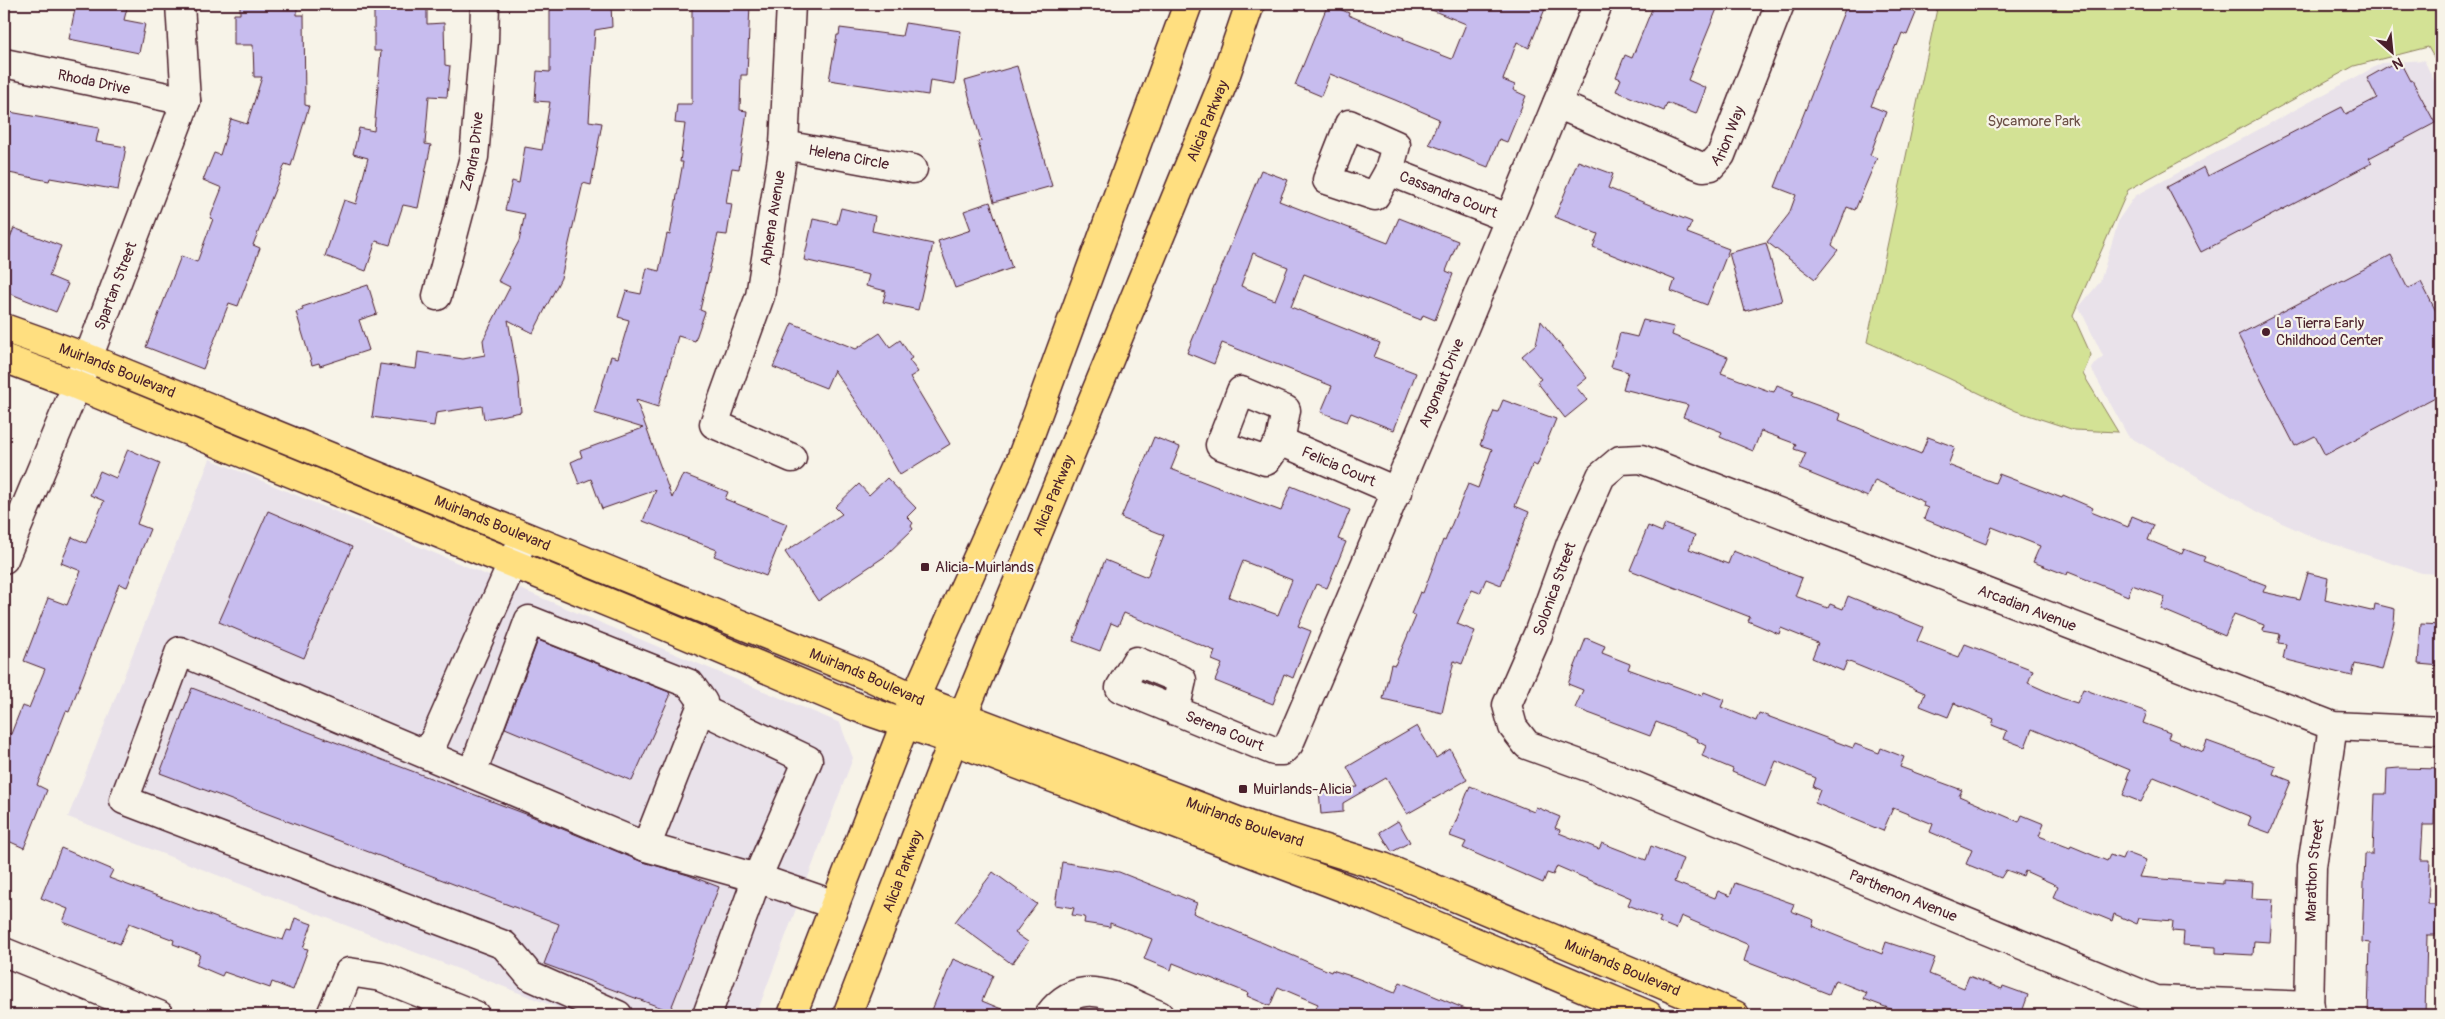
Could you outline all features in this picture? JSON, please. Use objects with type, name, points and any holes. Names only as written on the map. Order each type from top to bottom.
[{"type":"main road","points":[[792,1015],[916,698],[1020,462],[1188,4]]},
{"type":"main road","name":"Alicia Parkway","points":[[847,1015],[955,741],[963,715],[1223,83],[1250,4]]},
{"type":"main road","name":"Muirlands Boulevard","points":[[4,328],[88,358],[870,677],[916,698],[1248,824],[1383,867],[1735,1015]]},
{"type":"main road","name":"Muirlands Boulevard","points":[[4,358],[76,385],[512,563],[859,708],[955,741],[1371,898],[1648,1015]]},
{"type":"street","name":"Spartan Street","points":[[4,556],[88,358],[186,101],[180,4]]},
{"type":"street","name":"Zandra Drive","points":[[437,296],[474,156],[484,41],[485,4]]},
{"type":"street","name":"Aphena Avenue","points":[[792,4],[784,146],[760,296],[714,424],[792,458]]},
{"type":"street","name":"Argonaut Drive","points":[[1274,751],[1282,751],[1289,744],[1398,492],[1508,218],[1598,4]]},
{"type":"street","name":"Arion Way","points":[[1556,104],[1695,164],[1703,167],[1711,166],[1721,155],[1780,4]]},
{"type":"street","name":"Rhoda Drive","points":[[4,63],[186,101]]},
{"type":"street","name":"Helena Circle","points":[[784,146],[913,169]]},
{"type":"street","name":"Cassandra Court","points":[[1389,171],[1508,218]]},
{"type":"street","name":"Felicia Court","points":[[1280,441],[1398,492]]},
{"type":"street","name":"Arcadian Avenue","points":[[1620,460],[1641,459],[1664,466],[2333,726],[2441,731]]},
{"type":"street","name":"Solonica Street","points":[[1513,727],[1507,705],[1538,634],[1571,543],[1601,476],[1620,460]]},
{"type":"street","points":[[428,754],[524,537]]},
{"type":"street","points":[[472,772],[529,620],[690,684],[703,702],[646,846]]},
{"type":"street","points":[[618,1015],[530,976],[504,945],[124,800],[180,651],[646,846],[757,878],[835,905]]},
{"type":"street","points":[[701,709],[808,760],[757,878],[707,1015]]},
{"type":"street","name":"Serena Court","points":[[1175,711],[1274,751]]},
{"type":"street","name":"Marathon Street","points":[[2310,1011],[2312,866],[2333,726]]},
{"type":"street","name":"Parthenon Avenue","points":[[1513,727],[1527,746],[1596,770],[2156,1000],[2310,1011]]},
{"type":"street","points":[[4,952],[159,1015]]},
{"type":"street","points":[[331,1015],[349,972],[381,978],[475,1015]]},
{"type":"street","points":[[1058,1006],[1078,992],[1096,991],[1159,1015]]},
{"type":"shaded area","name":"La Tierra Early Childhood Center","points":[[2424,60],[2441,95],[2441,574],[2422,573],[2317,539],[2260,513],[2128,436],[2091,368],[2103,356],[2079,307],[2100,282],[2119,219],[2135,196],[2382,63]]},
{"type":"shaded area","points":[[210,459],[840,723],[853,758],[756,1015],[576,1015],[68,817]]},
{"type":"green space","name":"Sycamore Park","points":[[1938,4],[2441,4],[2441,70],[2428,47],[2354,66],[2128,190],[2073,315],[2091,355],[2083,374],[2118,432],[2074,430],[2016,411],[1867,342]]},
{"type":"building","points":[[76,4],[128,4],[124,20],[145,24],[139,53],[69,39]]},
{"type":"building","points":[[240,4],[297,4],[297,15],[304,15],[305,105],[309,106],[291,166],[285,164],[253,245],[260,248],[238,306],[229,303],[203,369],[146,347],[181,256],[197,262],[213,219],[210,218],[222,188],[203,180],[214,153],[220,155],[231,119],[247,124],[262,77],[254,77],[253,45],[234,45],[234,14],[240,14]]},
{"type":"building","points":[[374,4],[427,4],[427,24],[444,23],[445,65],[450,66],[447,97],[429,96],[425,144],[431,145],[418,208],[403,205],[390,245],[376,241],[366,271],[325,256],[344,200],[356,204],[368,158],[353,154],[359,128],[374,131],[381,51],[374,51]]},
{"type":"building","points":[[550,4],[611,4],[612,27],[595,30],[589,121],[602,123],[591,185],[583,183],[561,278],[533,333],[508,320],[518,376],[521,412],[484,419],[482,406],[436,413],[434,426],[372,417],[380,364],[416,369],[418,352],[463,359],[485,355],[483,340],[510,287],[498,281],[519,241],[525,214],[505,210],[512,181],[519,183],[525,147],[542,150],[550,102],[535,101],[537,71],[550,72]]},
{"type":"building","points":[[692,4],[750,4],[747,75],[741,75],[740,110],[747,111],[739,169],[732,168],[726,203],[732,204],[727,235],[718,234],[700,310],[705,312],[695,341],[678,336],[658,407],[636,400],[672,498],[683,474],[728,492],[725,499],[787,524],[766,576],[714,556],[717,550],[643,521],[656,490],[602,509],[591,479],[579,484],[571,462],[582,457],[580,451],[643,428],[594,413],[611,356],[618,358],[628,324],[629,320],[618,317],[626,291],[641,294],[647,268],[659,271],[667,234],[670,235],[683,162],[680,162],[685,124],[675,123],[677,104],[692,104]]},
{"type":"building","points":[[1328,4],[1349,13],[1348,15],[1404,38],[1403,40],[1452,59],[1466,24],[1417,4],[1547,4],[1529,48],[1517,42],[1503,80],[1515,85],[1513,90],[1526,96],[1507,142],[1499,139],[1488,167],[1429,144],[1439,119],[1395,100],[1330,74],[1321,96],[1295,85]]},
{"type":"building","points":[[1654,4],[1719,4],[1688,80],[1706,88],[1696,114],[1667,103],[1664,111],[1616,91],[1621,79],[1616,77],[1625,55],[1632,58]]},
{"type":"building","points":[[1847,4],[1915,4],[1912,11],[1916,13],[1907,35],[1902,33],[1896,45],[1871,106],[1886,112],[1870,155],[1877,158],[1855,210],[1847,207],[1832,245],[1838,250],[1815,279],[1767,242],[1789,214],[1796,195],[1775,187]]},
{"type":"building","points":[[905,23],[961,31],[955,84],[930,80],[928,95],[829,80],[840,28],[902,36]]},
{"type":"building","points":[[2399,60],[2435,123],[2369,158],[2372,163],[2201,252],[2167,187],[2204,167],[2208,176],[2342,107],[2346,114],[2377,98],[2367,78]]},
{"type":"building","points":[[1017,66],[1052,186],[994,202],[978,142],[981,141],[965,81]]},
{"type":"building","points":[[4,111],[99,128],[96,142],[126,147],[118,190],[50,178],[49,181],[4,172]]},
{"type":"building","points":[[1578,161],[1613,174],[1608,188],[1692,222],[1687,233],[1729,249],[1707,305],[1671,291],[1675,280],[1593,247],[1598,234],[1555,217]]},
{"type":"building","points":[[1261,170],[1288,180],[1279,201],[1388,243],[1399,218],[1458,241],[1446,271],[1453,274],[1435,320],[1423,315],[1421,320],[1304,274],[1291,307],[1380,343],[1374,357],[1416,373],[1394,430],[1351,413],[1347,422],[1321,412],[1332,386],[1222,343],[1214,364],[1187,353]],"holes":[[[1253,253],[1288,267],[1275,300],[1241,286]]]},
{"type":"building","points":[[990,202],[1012,268],[955,288],[938,241],[971,230],[964,211]]},
{"type":"building","points":[[841,208],[875,216],[872,231],[933,244],[918,310],[883,302],[886,291],[866,286],[869,275],[804,260],[813,219],[837,224]]},
{"type":"building","points":[[14,228],[61,246],[49,276],[68,284],[56,312],[4,291],[4,252]]},
{"type":"building","points":[[1766,243],[1782,301],[1745,311],[1729,253]]},
{"type":"building","points":[[2391,255],[2408,289],[2421,282],[2441,321],[2441,394],[2325,455],[2315,436],[2295,446],[2238,335]]},
{"type":"building","points":[[368,285],[377,314],[359,320],[369,350],[320,366],[319,363],[312,365],[296,312],[303,310],[302,307]]},
{"type":"building","points":[[1643,320],[1674,327],[1672,335],[1728,357],[1721,373],[1774,392],[1777,385],[1794,392],[1792,396],[1841,414],[1839,420],[1921,454],[1928,437],[1955,447],[1948,465],[1995,483],[1999,474],[2062,498],[2063,495],[2093,508],[2091,512],[2128,527],[2132,516],[2154,525],[2148,540],[2182,554],[2184,549],[2205,557],[2203,561],[2266,585],[2263,592],[2300,600],[2308,573],[2328,578],[2325,600],[2371,611],[2374,610],[2375,604],[2395,609],[2394,622],[2382,670],[2355,664],[2352,676],[2283,659],[2286,644],[2278,643],[2280,634],[2263,631],[2264,625],[2234,614],[2225,636],[2161,609],[2165,597],[2132,585],[2128,596],[2068,572],[2067,575],[2033,562],[2040,546],[1992,527],[1986,544],[1924,519],[1928,508],[1923,506],[1924,502],[1875,480],[1868,497],[1799,469],[1806,453],[1794,449],[1796,444],[1761,431],[1753,451],[1720,437],[1722,432],[1683,417],[1688,405],[1623,389],[1628,372],[1611,367],[1620,333],[1637,337]]},
{"type":"building","points":[[1541,321],[1587,378],[1576,387],[1587,400],[1565,418],[1537,382],[1541,379],[1522,356],[1536,344]]},
{"type":"building","points":[[792,323],[856,349],[880,333],[890,347],[900,340],[912,358],[909,360],[918,372],[910,377],[950,444],[900,475],[869,421],[834,370],[826,388],[773,367]]},
{"type":"building","points":[[1503,400],[1556,419],[1537,466],[1533,464],[1515,506],[1529,512],[1501,585],[1486,579],[1480,593],[1472,590],[1457,624],[1475,631],[1462,664],[1454,661],[1442,713],[1383,699],[1391,664],[1395,665],[1416,616],[1411,614],[1420,592],[1423,593],[1443,540],[1445,541],[1468,484],[1478,488],[1492,449],[1480,445],[1494,411],[1498,412]]},
{"type":"building","points":[[1154,437],[1180,447],[1171,469],[1281,511],[1291,486],[1350,510],[1338,539],[1346,542],[1327,588],[1316,584],[1298,626],[1311,631],[1293,678],[1284,674],[1273,704],[1215,681],[1222,664],[1212,660],[1215,651],[1124,613],[1118,626],[1111,623],[1100,651],[1073,641],[1105,560],[1147,577],[1164,535],[1121,518]],"holes":[[[1243,561],[1292,580],[1278,615],[1229,597]]]},
{"type":"building","points":[[128,449],[160,463],[137,524],[150,529],[127,587],[119,584],[69,712],[66,711],[37,785],[47,790],[24,848],[4,839],[4,732],[11,734],[22,706],[29,708],[45,669],[24,661],[48,598],[67,605],[81,571],[61,563],[72,537],[86,543],[104,501],[90,495],[100,471],[116,478]]},
{"type":"building","points":[[887,478],[916,508],[907,517],[913,523],[911,526],[913,529],[884,557],[818,601],[785,552],[842,514],[835,507],[859,484],[869,495]]},
{"type":"building","points":[[268,511],[352,547],[304,658],[219,622]]},
{"type":"building","points":[[1665,524],[1695,535],[1689,549],[1728,564],[1733,551],[1802,578],[1795,596],[1828,608],[1830,604],[1843,609],[1848,596],[1923,627],[1917,641],[1959,657],[1965,644],[2033,670],[2028,683],[2061,698],[2077,703],[2083,689],[2147,712],[2143,723],[2170,733],[2168,738],[2203,752],[2207,741],[2276,766],[2273,774],[2291,781],[2270,833],[2248,825],[2251,817],[2154,777],[2141,802],[2123,795],[2130,770],[2032,729],[2025,747],[2004,739],[2007,731],[1992,725],[1994,719],[1954,703],[1948,717],[1920,706],[1925,693],[1847,661],[1843,671],[1812,658],[1818,643],[1781,628],[1779,634],[1748,621],[1750,617],[1630,570],[1648,526],[1662,532]]},
{"type":"building","points":[[2421,624],[2441,625],[2441,666],[2418,664]]},
{"type":"building","points":[[1586,638],[1605,646],[1602,653],[1630,664],[1628,669],[1702,696],[1704,692],[1724,700],[1721,707],[1756,721],[1759,713],[1853,748],[1855,744],[1879,753],[1881,748],[1904,757],[1900,767],[1962,790],[1959,796],[2019,822],[2022,815],[2044,824],[2039,836],[2070,848],[2071,846],[2107,861],[2110,855],[2122,859],[2125,852],[2146,860],[2139,877],[2223,884],[2223,880],[2253,882],[2252,898],[2273,899],[2270,942],[2254,941],[2253,955],[2216,953],[2216,947],[2183,945],[2184,932],[2172,931],[2173,921],[2139,918],[2137,924],[2114,914],[2112,921],[2053,897],[2058,886],[2025,871],[2023,876],[2006,870],[2001,878],[1966,864],[1972,850],[1930,832],[1933,824],[1893,808],[1883,831],[1815,803],[1820,790],[1813,787],[1816,778],[1776,761],[1766,786],[1732,772],[1733,769],[1702,756],[1706,746],[1697,741],[1698,739],[1656,722],[1650,736],[1575,708],[1583,690],[1568,684]]},
{"type":"building","points":[[538,640],[669,692],[670,696],[632,781],[505,728]]},
{"type":"building","points":[[192,688],[531,816],[640,861],[688,875],[719,887],[670,1011],[544,964],[559,924],[160,773]]},
{"type":"building","points":[[1417,726],[1436,758],[1450,749],[1467,780],[1407,814],[1386,778],[1343,803],[1343,812],[1321,814],[1319,790],[1358,787],[1347,767]]},
{"type":"building","points":[[2387,769],[2441,769],[2441,794],[2435,794],[2434,825],[2423,825],[2421,860],[2430,860],[2428,904],[2438,904],[2436,935],[2427,935],[2425,1015],[2368,1015],[2370,943],[2362,942],[2365,854],[2373,854],[2375,794],[2386,794]]},
{"type":"building","points":[[1470,786],[1534,812],[1536,807],[1560,817],[1555,828],[1560,830],[1559,833],[1599,849],[1602,843],[1646,860],[1651,846],[1683,859],[1674,882],[1715,898],[1718,891],[1730,896],[1735,883],[1794,904],[1791,911],[1814,920],[1812,926],[1882,954],[1886,942],[1935,958],[1929,974],[1964,988],[1969,976],[2002,989],[2003,986],[2028,995],[2021,1015],[1930,1015],[1916,1010],[1914,1015],[1895,1015],[1896,1011],[1864,999],[1867,993],[1835,980],[1829,994],[1744,961],[1749,945],[1681,916],[1676,929],[1659,922],[1661,918],[1628,905],[1631,898],[1557,866],[1553,875],[1547,873],[1543,883],[1463,848],[1466,842],[1450,836]]},
{"type":"building","points":[[1398,821],[1410,842],[1392,852],[1380,832]]},
{"type":"building","points":[[61,848],[113,870],[109,878],[249,930],[283,940],[287,930],[291,931],[295,918],[312,924],[303,948],[308,949],[293,990],[272,982],[270,988],[224,972],[222,976],[196,965],[200,954],[173,944],[174,940],[129,923],[120,944],[63,922],[68,909],[41,898]]},
{"type":"building","points":[[1062,862],[1119,872],[1197,903],[1193,913],[1331,972],[1332,970],[1354,977],[1395,993],[1400,982],[1480,1015],[1313,1015],[1318,1004],[1278,987],[1270,1006],[1247,996],[1248,993],[1173,963],[1171,970],[1144,959],[1152,939],[1110,923],[1110,927],[1084,923],[1085,917],[1072,915],[1074,908],[1055,905]]},
{"type":"building","points":[[993,872],[1037,904],[1015,933],[1028,942],[1012,964],[955,922]]},
{"type":"building","points":[[953,959],[993,975],[982,1001],[1016,1015],[944,1015],[932,1010]]},
{"type":"place","name":"La Tierra Early Childhood Center","points":[[2266,332]]},
{"type":"place","name":"Alicia-Muirlands","points":[[925,567]]},
{"type":"place","name":"Muirlands-Alicia","points":[[1243,789]]}]
